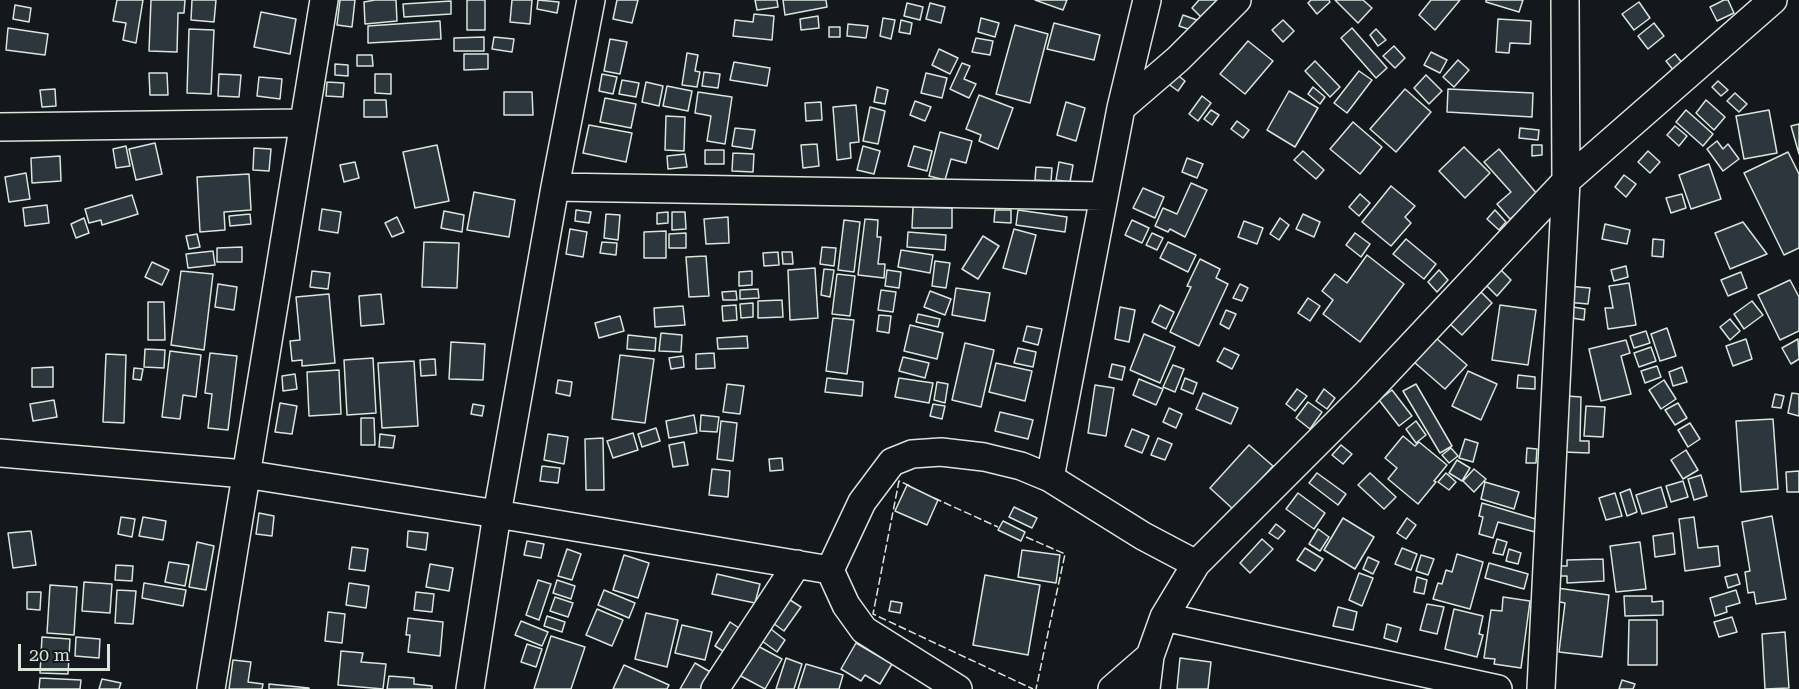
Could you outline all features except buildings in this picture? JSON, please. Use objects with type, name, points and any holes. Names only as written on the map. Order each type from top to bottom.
[{"type":"street","points":[[211,689],[324,0]]},
{"type":"street","points":[[470,689],[497,514],[591,0]]},
{"type":"street","points":[[1050,478],[1103,196],[1147,0]]},
{"type":"street","points":[[1121,108],[1178,59],[1237,0]]},
{"type":"street","points":[[1541,689],[1566,181],[1565,0]]},
{"type":"street","points":[[1146,689],[1150,656],[1164,617],[1196,564],[1367,393],[1566,181],[1773,0]]},
{"type":"street","points":[[0,127],[303,123]]},
{"type":"street","points":[[555,187],[1103,196]]},
{"type":"street","points":[[958,689],[864,630],[846,605],[830,570],[862,502],[891,462],[912,454],[941,452],[984,457],[1012,464],[1050,478],[1143,536],[1196,564]]},
{"type":"street","points":[[0,453],[245,474],[830,570]]},
{"type":"street","points":[[715,689],[797,564]]},
{"type":"street","points":[[1164,617],[1498,689]]},
{"type":"street","points":[[1112,689],[1150,656]]},
{"type":"fence","points":[[910,486],[899,481],[873,614],[1033,689]]},
{"type":"fence","points":[[934,498],[998,527]]},
{"type":"fence","points":[[1026,537],[1065,554],[1036,689]]}]
